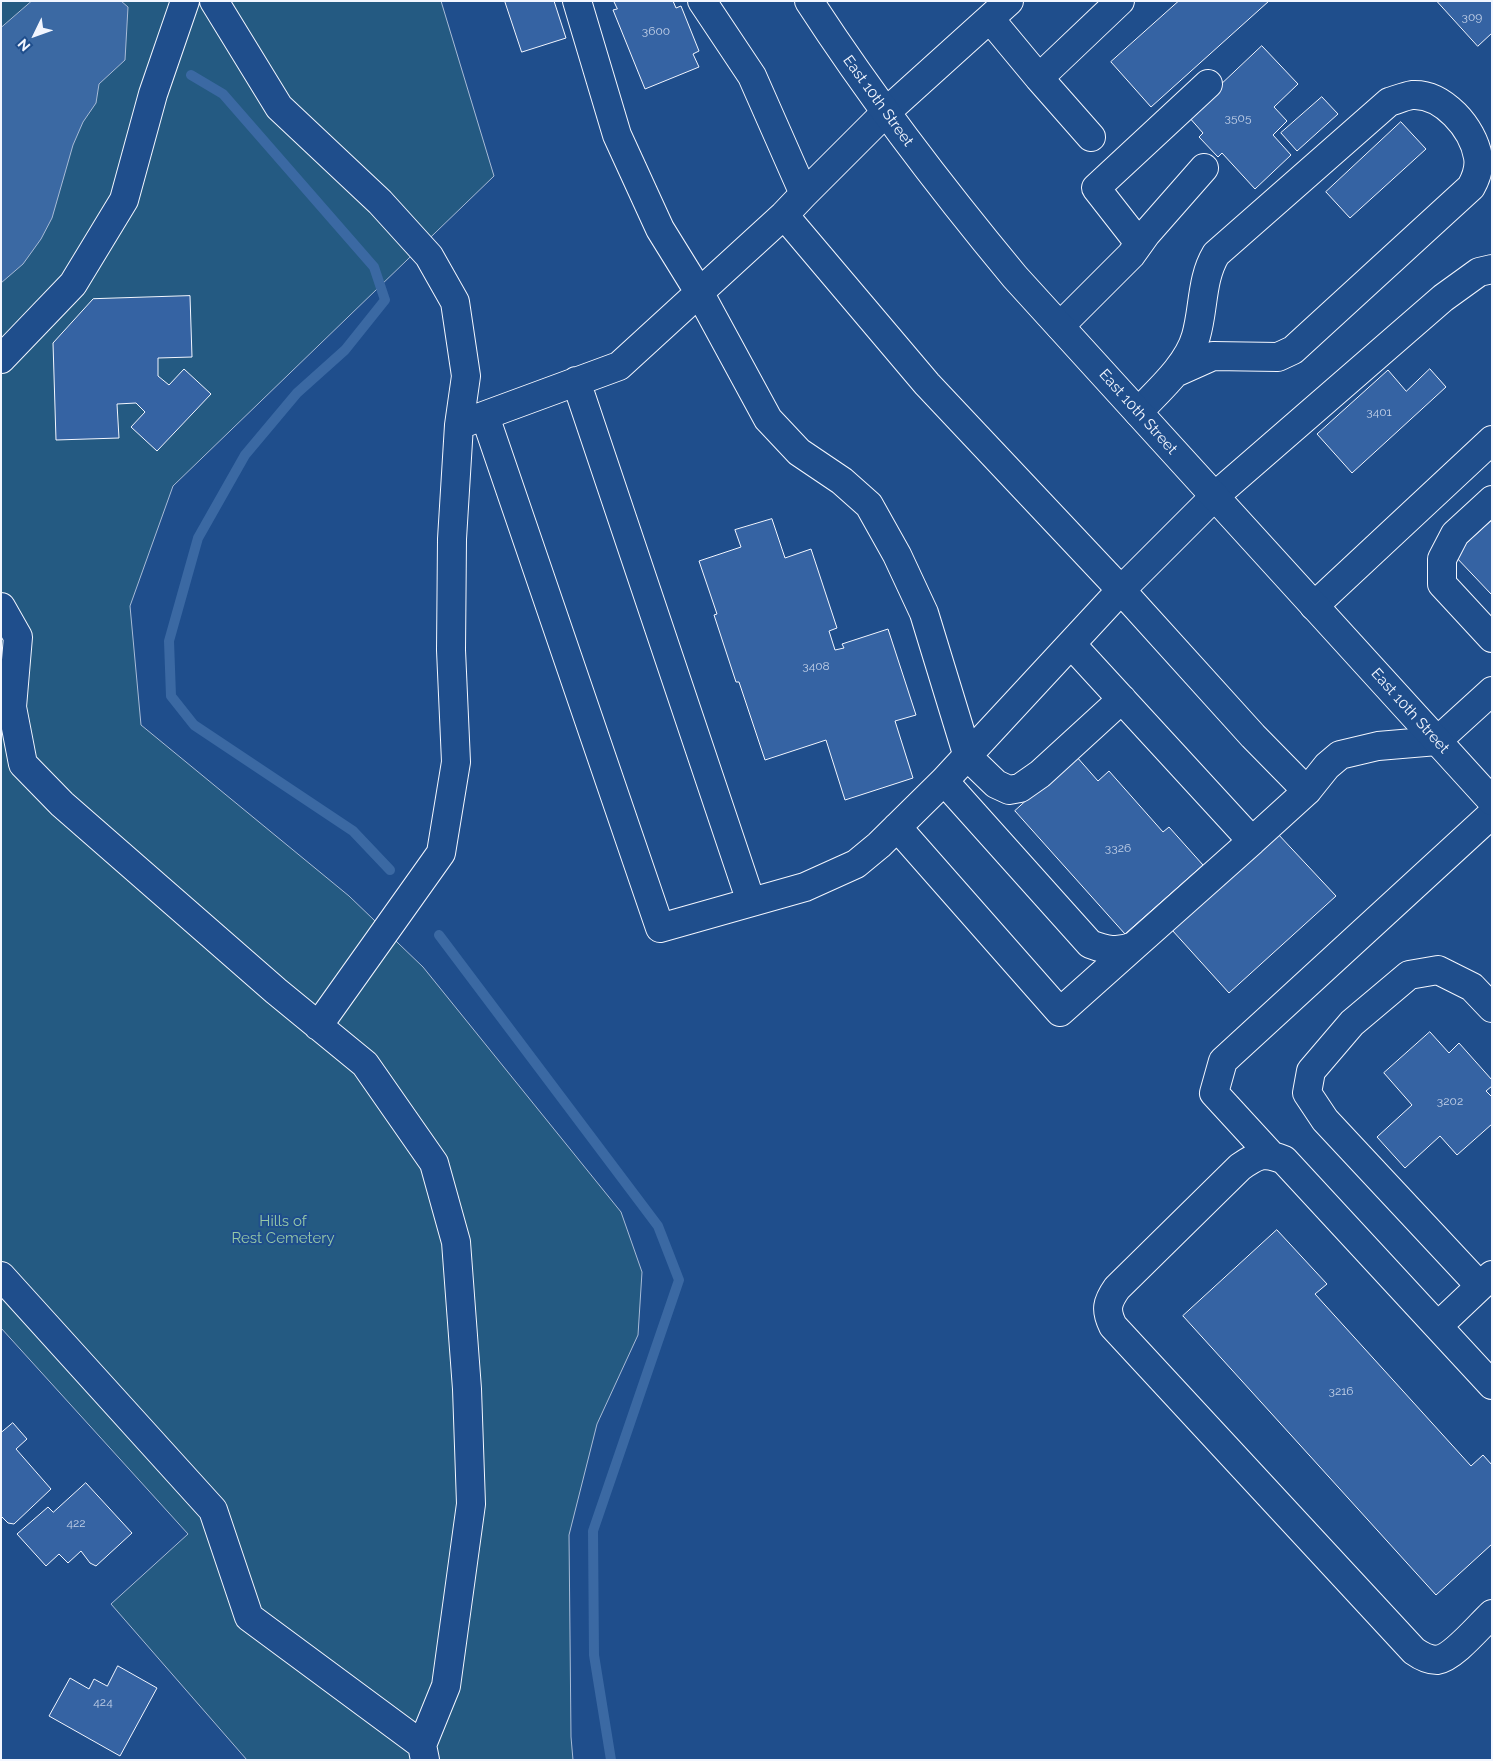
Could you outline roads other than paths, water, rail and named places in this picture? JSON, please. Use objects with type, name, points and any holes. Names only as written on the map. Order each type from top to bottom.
[{"type":"main road","points":[[1,359],[73,284],[124,200],[152,94],[185,1]]},
{"type":"main road","points":[[214,1],[279,107],[398,222],[429,256],[455,302],[466,376],[459,425],[452,539],[452,641],[456,762],[441,853],[318,1026]]},
{"type":"main road","points":[[577,1],[617,135],[660,229],[699,292],[768,419],[799,452],[842,481],[869,504],[897,555],[924,613],[968,757],[996,784],[1009,790],[1020,788],[1040,774],[1122,699]]},
{"type":"main road","points":[[702,1],[752,76],[804,194]]},
{"type":"main road","name":"East 10th Street","points":[[809,1],[885,113],[961,212],[1015,277],[1492,802]]},
{"type":"main road","points":[[1039,78],[1120,1]]},
{"type":"main road","points":[[459,425],[619,366],[784,215],[885,113],[999,10],[1039,78],[1091,137]]},
{"type":"main road","points":[[1139,243],[1096,188],[1208,84]]},
{"type":"main road","points":[[1138,412],[1175,373],[1196,338],[1208,268],[1216,254],[1389,102],[1412,95],[1432,99],[1450,110],[1472,139],[1479,158],[1478,173],[1472,187],[1294,350],[1278,357],[1213,356],[1175,373]]},
{"type":"main road","points":[[1060,326],[1131,255],[1139,243],[1204,168]]},
{"type":"main road","points":[[784,215],[927,384],[1121,590],[1253,736],[1307,791]]},
{"type":"main road","points":[[485,416],[660,928],[805,887],[856,864],[897,827],[968,757],[1121,590],[1215,496],[1443,298],[1479,272],[1492,269]]},
{"type":"main road","points":[[576,382],[751,902]]},
{"type":"main road","points":[[1314,606],[1492,440]]},
{"type":"main road","points":[[1492,500],[1455,534],[1442,559],[1442,584],[1492,638]]},
{"type":"main road","points":[[1,607],[18,637],[12,707],[23,764],[62,804],[318,1026],[365,1064],[434,1164],[456,1242],[467,1389],[471,1504],[446,1686],[424,1753],[249,1617],[213,1510],[1,1276]]},
{"type":"main road","points":[[1071,644],[1252,841]]},
{"type":"main road","points":[[897,827],[1060,1012],[1307,791],[1327,766],[1348,752],[1378,746],[1437,741],[1492,691]]},
{"type":"main road","points":[[944,781],[1090,944],[1108,951],[1122,951],[1134,946]]},
{"type":"main road","points":[[1492,814],[1223,1060],[1214,1093],[1270,1154],[1284,1160],[1492,1385]]},
{"type":"main road","points":[[1438,1326],[1486,1280],[1325,1120],[1307,1093],[1311,1070],[1346,1030],[1408,975],[1438,970],[1472,987],[1492,1008]]},
{"type":"main road","points":[[1270,1154],[1255,1157],[1240,1167],[1117,1288],[1108,1300],[1106,1314],[1113,1326],[1414,1651],[1426,1658],[1437,1660],[1448,1656],[1492,1614]]},
{"type":"waterway","points":[[191,75],[223,94],[374,267],[385,300],[345,350],[297,393],[245,455],[198,538],[169,641],[171,696],[194,725],[353,831],[390,870]]},
{"type":"waterway","points":[[439,935],[658,1226],[679,1280],[593,1531],[594,1655],[611,1760]]},
{"type":"park label","name":"Hills of Rest Cemetery","points":[[283,1230]]}]
